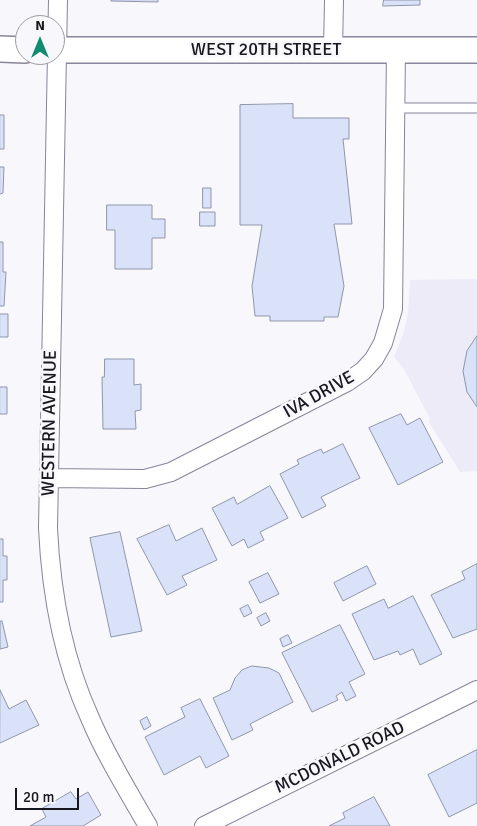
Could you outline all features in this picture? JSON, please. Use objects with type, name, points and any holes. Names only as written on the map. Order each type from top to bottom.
[{"type":"main road","points":[[0,50],[15,50]]},
{"type":"main road","name":"WEST 20TH STREET","points":[[65,50],[477,50]]},
{"type":"street","name":"WESTERN AVENUE","points":[[57,15],[58,0]]},
{"type":"street","points":[[333,50],[334,0]]},
{"type":"street","name":"IVA DRIVE","points":[[49,478],[130,479],[158,477],[347,382],[374,359],[383,343],[392,309],[396,50]]},
{"type":"street","name":"WESTERN AVENUE","points":[[56,65],[49,478],[50,560],[58,616],[67,652],[89,718],[148,826]]},
{"type":"street","name":"MCDONALD ROAD","points":[[204,826],[477,690]]},
{"type":"lane","points":[[395,108],[477,108]]},
{"type":"shaded area","points":[[477,279],[477,471],[460,472],[429,422],[430,419],[404,369],[394,357],[404,332],[408,312],[410,280]]},
{"type":"building","points":[[111,0],[158,0],[158,2],[111,1]]},
{"type":"building","points":[[384,0],[420,0],[420,5],[383,6]]},
{"type":"building","points":[[293,104],[293,118],[349,118],[349,139],[343,139],[352,224],[334,224],[344,286],[338,317],[324,317],[324,321],[270,321],[270,316],[255,316],[252,286],[262,225],[240,225],[240,105]]},
{"type":"building","points":[[0,115],[4,115],[4,149],[0,149]]},
{"type":"building","points":[[0,167],[4,167],[3,193],[0,194]]},
{"type":"building","points":[[203,188],[211,188],[211,208],[203,208]]},
{"type":"building","points":[[107,205],[152,205],[152,219],[165,219],[165,238],[152,238],[152,269],[115,269],[115,230],[107,230]]},
{"type":"building","points":[[200,212],[215,212],[215,226],[200,226]]},
{"type":"building","points":[[0,242],[3,242],[3,272],[6,272],[4,306],[0,306]]},
{"type":"building","points":[[0,314],[8,314],[8,337],[0,337]]},
{"type":"building","points":[[477,336],[477,407],[467,392],[463,371],[467,351]]},
{"type":"building","points":[[105,359],[134,359],[134,385],[141,384],[141,410],[135,411],[136,429],[103,429],[102,377],[104,377]]},
{"type":"building","points":[[0,387],[7,387],[7,414],[0,414]]},
{"type":"building","points":[[401,414],[407,425],[420,418],[443,462],[398,485],[369,428]]},
{"type":"building","points":[[343,444],[360,478],[321,497],[326,506],[302,518],[280,474],[299,464],[297,460],[321,449],[323,453]]},
{"type":"building","points":[[270,486],[288,518],[260,532],[264,540],[248,548],[244,539],[232,546],[212,508],[234,497],[237,504]]},
{"type":"building","points":[[169,525],[176,541],[202,528],[217,560],[182,576],[187,585],[167,595],[137,539]]},
{"type":"building","points":[[120,532],[142,631],[111,637],[90,538]]},
{"type":"building","points":[[0,539],[3,539],[3,556],[7,556],[7,580],[3,580],[3,602],[0,602]]},
{"type":"building","points":[[477,564],[477,629],[453,638],[431,595],[465,579],[462,572]]},
{"type":"building","points":[[367,566],[376,584],[343,601],[334,583]]},
{"type":"building","points":[[268,573],[279,594],[260,603],[249,582]]},
{"type":"building","points":[[413,596],[442,654],[420,665],[413,649],[400,655],[398,651],[374,660],[352,614],[384,599],[388,608]]},
{"type":"building","points":[[248,605],[252,613],[244,617],[240,609]]},
{"type":"building","points":[[266,613],[270,621],[261,626],[257,618]]},
{"type":"building","points":[[2,621],[8,647],[0,649],[0,622]]},
{"type":"building","points":[[340,625],[365,674],[349,682],[356,696],[346,701],[342,692],[336,696],[338,700],[312,712],[282,653]]},
{"type":"building","points":[[288,635],[292,643],[283,647],[280,639]]},
{"type":"building","points":[[252,666],[269,668],[279,673],[293,702],[250,724],[253,730],[232,740],[213,698],[230,690],[235,678],[242,670]]},
{"type":"building","points":[[0,690],[9,709],[26,700],[39,725],[0,743]]},
{"type":"building","points":[[200,699],[229,756],[206,768],[200,756],[164,775],[145,737],[185,717],[181,708]]},
{"type":"building","points":[[147,717],[151,726],[144,730],[140,721]]},
{"type":"building","points":[[477,750],[477,803],[449,817],[428,775]]},
{"type":"building","points":[[71,792],[76,799],[88,792],[101,815],[83,826],[30,826],[46,817],[42,809]]},
{"type":"building","points":[[374,797],[390,826],[329,826],[345,818],[343,813]]}]
